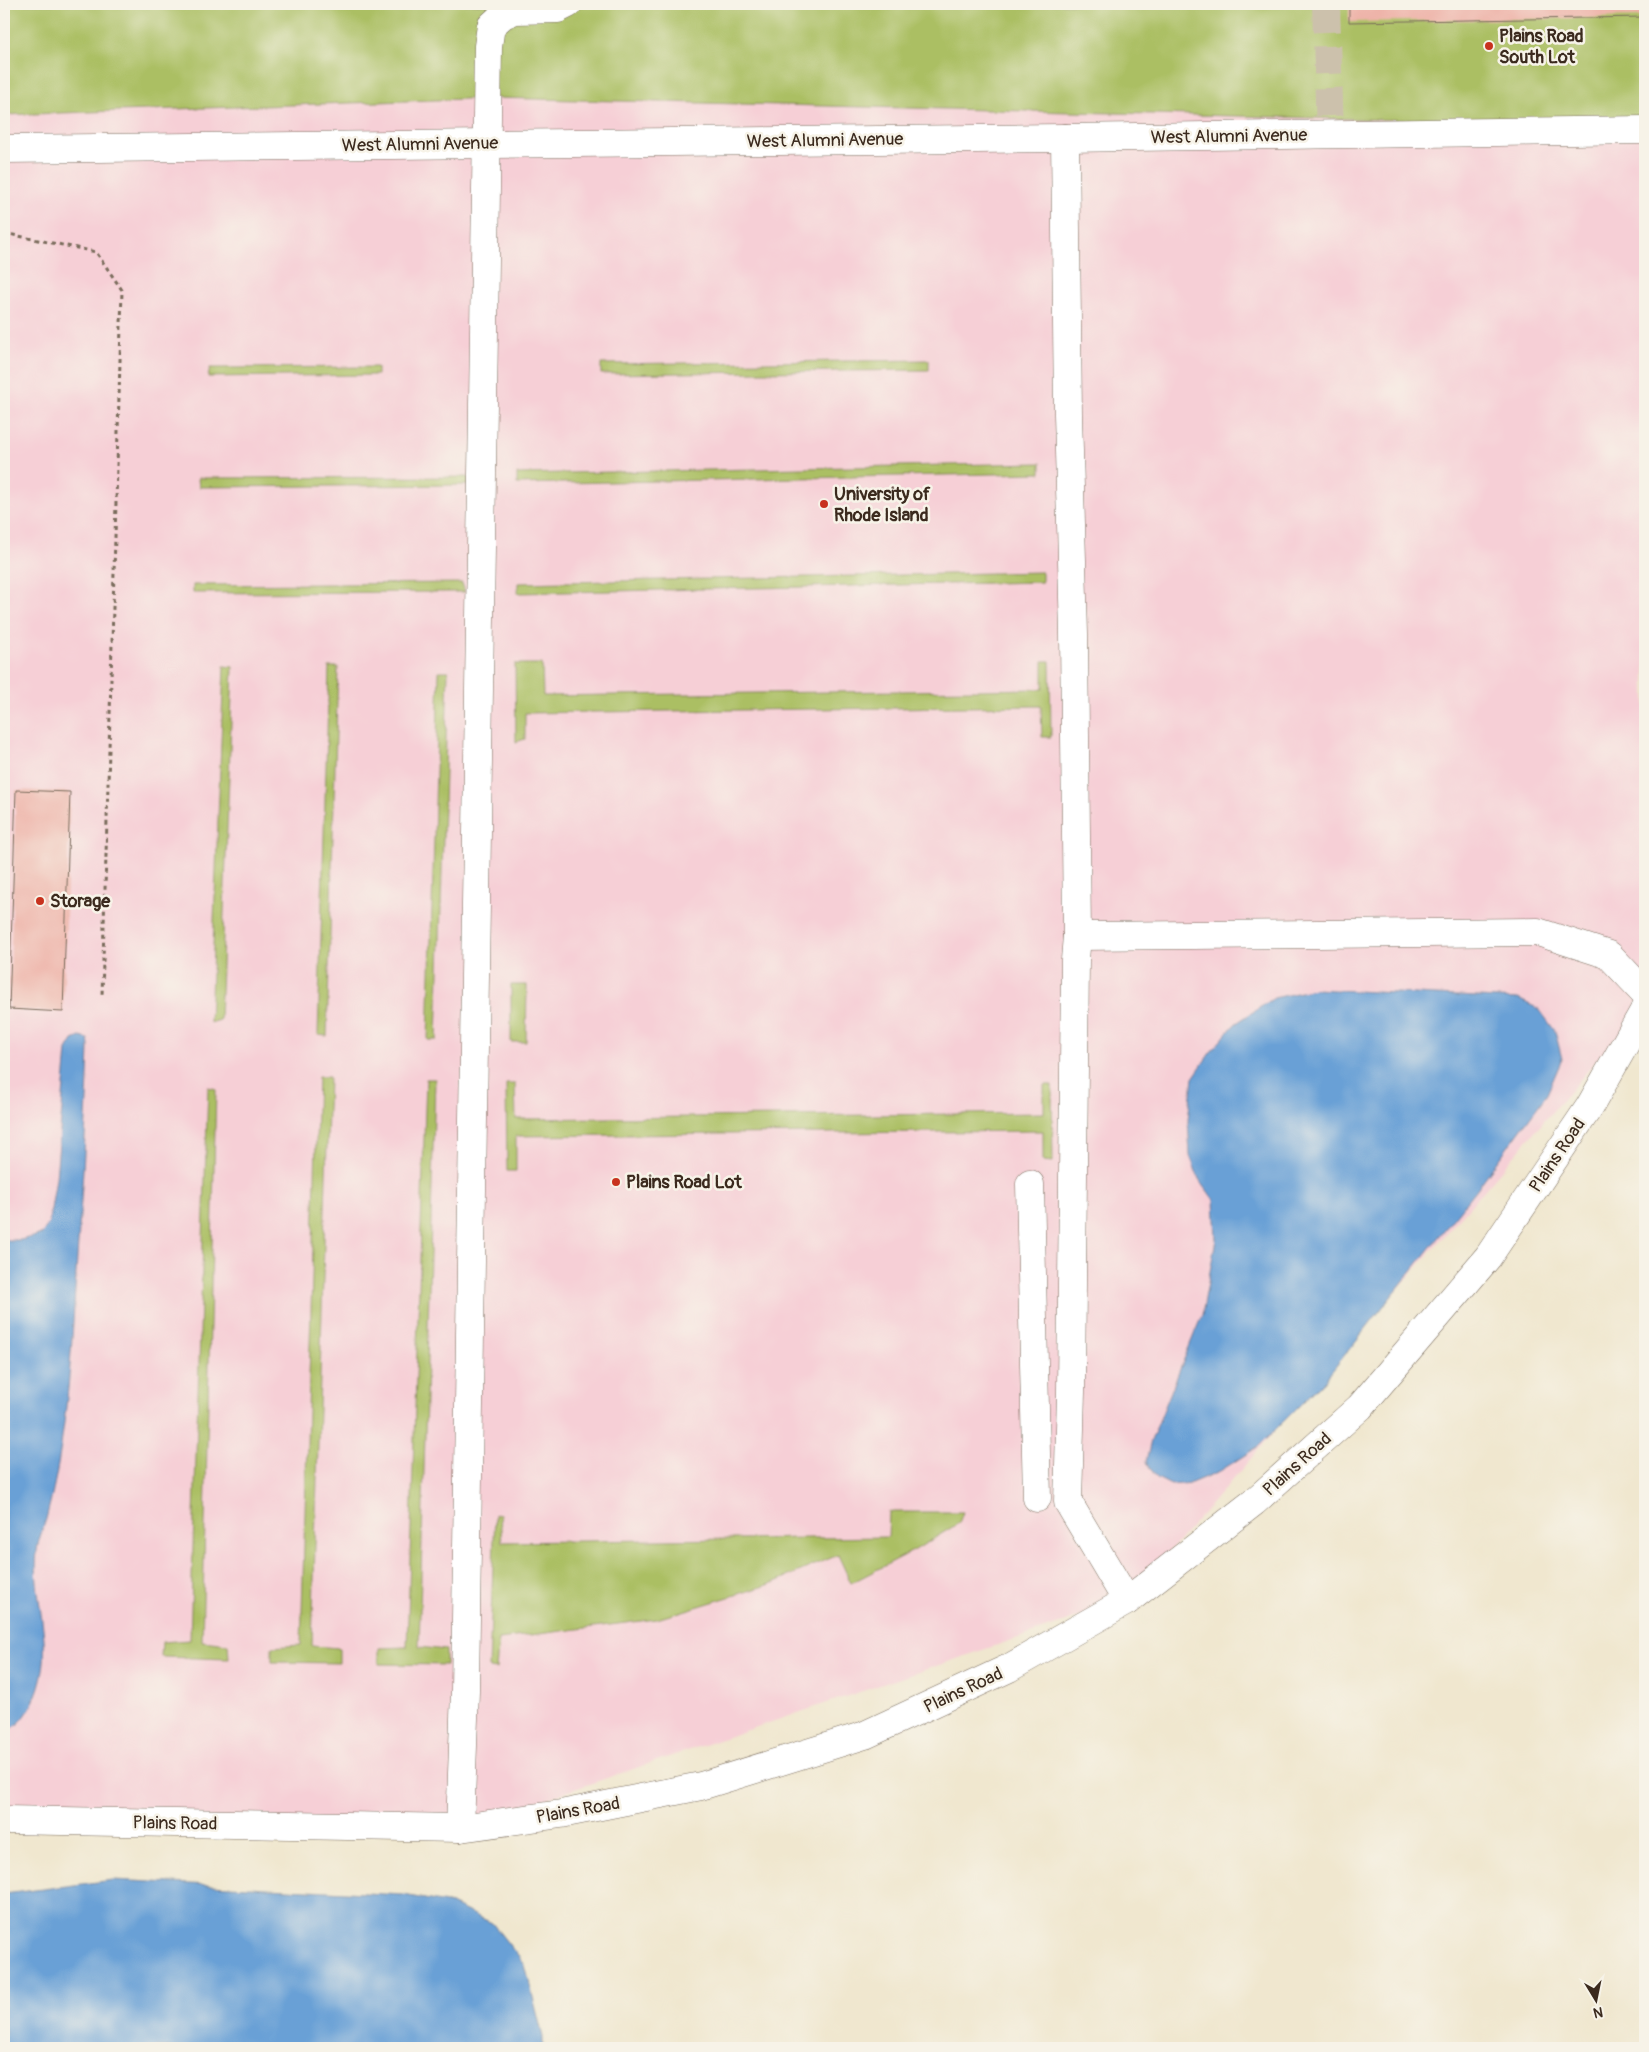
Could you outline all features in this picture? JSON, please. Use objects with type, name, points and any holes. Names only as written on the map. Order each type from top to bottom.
[{"type":"street","points":[[460,1828],[465,1691],[488,46],[491,26],[503,15],[515,10],[558,9],[568,4]]},
{"type":"street","name":"West Alumni Avenue","points":[[4,149],[1645,130]]},
{"type":"street","points":[[1065,138],[1068,414],[1074,634],[1077,936],[1075,960],[1071,1392],[1068,1502],[1127,1601]]},
{"type":"street","points":[[1077,936],[1538,932],[1608,956],[1645,993]]},
{"type":"street","name":"Plains Road","points":[[4,1820],[460,1828],[561,1814],[701,1786],[865,1735],[1010,1668],[1127,1601],[1254,1502],[1360,1406],[1488,1257],[1590,1106],[1645,1009]]},
{"type":"street","points":[[1030,1184],[1037,1498]]},
{"type":"path","points":[[4,233],[96,252],[122,290],[102,996]]},
{"type":"shaded area","name":"University of Rhode Island","points":[[4,4],[1645,4],[1645,1005],[1127,1601],[460,1828],[4,1820]]},
{"type":"green space","points":[[4,4],[1645,4],[1645,126],[493,98],[4,115]]},
{"type":"green space","points":[[929,360],[929,370],[601,374],[601,364]]},
{"type":"green space","points":[[377,367],[377,375],[208,377],[210,368]]},
{"type":"green space","points":[[1041,463],[1041,473],[517,484],[517,474]]},
{"type":"green space","points":[[468,477],[470,485],[199,487],[198,478]]},
{"type":"green space","points":[[1042,572],[1042,582],[518,593],[518,583]]},
{"type":"green space","points":[[462,583],[465,592],[193,593],[193,585]]},
{"type":"green space","points":[[1043,661],[1050,661],[1051,737],[1042,737],[1041,706],[525,713],[525,739],[516,742],[515,664],[542,664],[543,696],[1043,689]]},
{"type":"green space","points":[[224,666],[233,667],[220,1020],[210,1023]]},
{"type":"green space","points":[[329,667],[338,667],[327,1036],[318,1035]]},
{"type":"green space","points":[[439,671],[448,671],[437,1040],[428,1040]]},
{"type":"green space","points":[[511,985],[527,985],[526,1042],[511,1042]]},
{"type":"green space","points":[[318,1077],[329,1077],[312,1646],[339,1648],[339,1663],[272,1662],[272,1647],[301,1645]]},
{"type":"green space","points":[[426,1079],[435,1079],[419,1647],[446,1650],[446,1665],[379,1664],[379,1648],[407,1647]]},
{"type":"green space","points":[[506,1084],[515,1084],[516,1119],[1044,1113],[1044,1085],[1052,1085],[1053,1162],[1043,1161],[1043,1131],[516,1136],[516,1171],[507,1171]]},
{"type":"green space","points":[[208,1087],[216,1089],[202,1641],[228,1644],[229,1659],[161,1657],[162,1642],[190,1640]]},
{"type":"green space","points":[[889,1512],[963,1512],[959,1523],[915,1550],[851,1583],[838,1555],[768,1585],[657,1619],[499,1639],[496,1669],[489,1668],[495,1514],[500,1515],[502,1542],[888,1537]]},
{"type":"water","points":[[1314,989],[1518,999],[1539,1009],[1555,1031],[1562,1059],[1547,1094],[1476,1190],[1324,1381],[1259,1446],[1220,1471],[1191,1483],[1171,1485],[1157,1478],[1146,1462],[1151,1441],[1202,1315],[1216,1239],[1214,1200],[1199,1179],[1190,1156],[1188,1119],[1193,1078],[1210,1053],[1235,1024],[1274,998]]},
{"type":"water","points":[[80,1037],[88,1039],[89,1046],[70,1370],[57,1468],[49,1509],[39,1539],[36,1566],[43,1629],[44,1660],[40,1683],[30,1709],[19,1723],[4,1731],[4,1240],[21,1240],[42,1234],[49,1222],[56,1178],[67,1050],[73,1040]]},
{"type":"water","points":[[113,1880],[404,1895],[451,1904],[492,1923],[525,1965],[543,2037],[543,2048],[4,2048],[4,1894]]},
{"type":"building","points":[[1349,4],[1645,4],[1645,17],[1349,22]]},
{"type":"building","name":"Storage","points":[[16,790],[70,792],[63,1012],[9,1009]]},
{"type":"tunnel","points":[[1326,4],[1330,135]]},
{"type":"place","name":"Plains Road South Lot","points":[[1489,46]]},
{"type":"place","name":"University of Rhode Island","points":[[824,504]]},
{"type":"place","name":"Storage","points":[[40,901]]},
{"type":"place","name":"Plains Road Lot","points":[[616,1182]]}]
